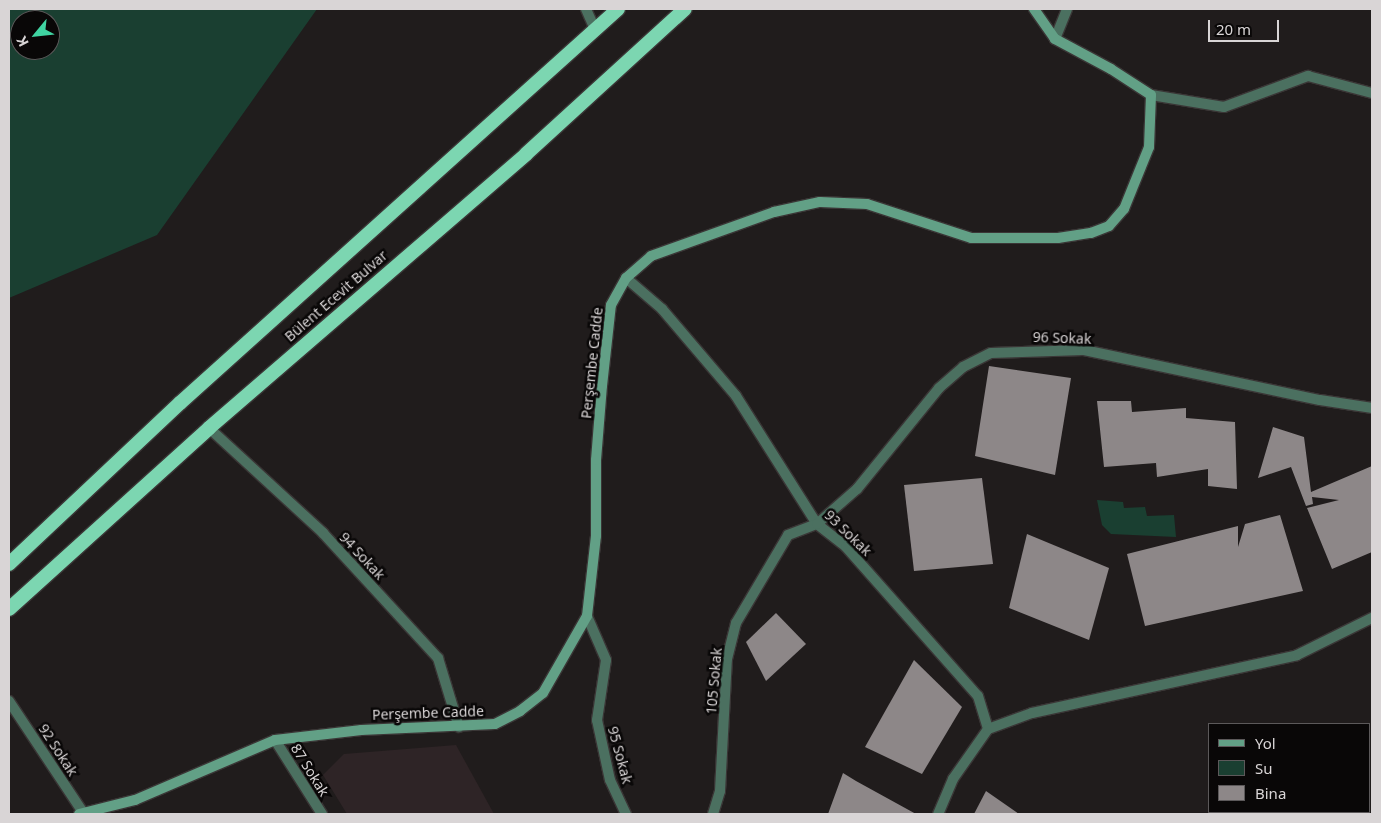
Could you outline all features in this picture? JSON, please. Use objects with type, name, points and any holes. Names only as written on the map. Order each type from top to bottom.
[{"type":"highway","name":"Bülent Ecevit Bulvar","points":[[9,564],[180,403],[618,9]]},
{"type":"highway","name":"Bülent Ecevit Bulvar","points":[[9,609],[209,428],[526,154],[685,9]]},
{"type":"main road","points":[[1034,9],[1055,39],[1111,69],[1151,95]]},
{"type":"main road","name":"Perşembe Cadde","points":[[82,814],[136,800],[275,740],[361,730],[495,724],[520,711],[543,692],[587,616],[596,536],[601,395],[611,305],[626,278],[650,256],[774,212],[820,202],[867,204],[971,238],[1033,240],[1091,233],[1109,226],[1124,209],[1138,180],[1149,147],[1151,95]]},
{"type":"street","points":[[586,9],[596,29]]},
{"type":"street","points":[[1055,39],[1067,9]]},
{"type":"street","points":[[1151,95],[1224,107],[1308,76],[1372,93]]},
{"type":"street","name":"93 Sokak","points":[[626,278],[662,310],[736,396],[817,524],[846,546],[978,696],[988,729]]},
{"type":"street","name":"96 Sokak","points":[[817,524],[857,489],[939,388],[963,367],[992,353],[1084,350],[1320,400],[1372,408]]},
{"type":"street","name":"94 Sokak","points":[[209,428],[323,534],[438,658],[459,727]]},
{"type":"street","name":"105 Sokak","points":[[713,814],[720,791],[727,659],[736,624],[788,535],[817,524]]},
{"type":"street","name":"95 Sokak","points":[[587,616],[606,660],[597,720],[610,780],[626,814]]},
{"type":"street","points":[[938,814],[953,779],[988,729],[1032,713],[1297,655],[1372,618]]},
{"type":"street","name":"92 Sokak","points":[[9,701],[82,814]]},
{"type":"street","name":"87 Sokak","points":[[275,740],[322,814]]},
{"type":"shaded area","points":[[456,745],[494,814],[347,814],[323,775],[344,754]]},
{"type":"water","points":[[9,9],[317,9],[157,235],[9,298]]},
{"type":"water","points":[[1097,500],[1123,502],[1124,508],[1145,507],[1147,516],[1174,515],[1176,537],[1111,534],[1102,525]]},
{"type":"building","points":[[989,366],[1071,378],[1055,475],[975,456]]},
{"type":"building","points":[[1097,401],[1131,401],[1132,412],[1186,408],[1186,418],[1235,422],[1237,489],[1208,486],[1208,469],[1157,477],[1156,463],[1104,467]]},
{"type":"building","points":[[1273,427],[1304,437],[1311,492],[1372,466],[1372,552],[1332,569],[1307,508],[1339,500],[1312,497],[1313,504],[1306,506],[1291,467],[1258,478]]},
{"type":"building","points":[[982,478],[993,564],[914,571],[904,485]]},
{"type":"building","points":[[1280,515],[1303,591],[1145,626],[1127,554],[1238,526],[1238,547],[1245,524]]},
{"type":"building","points":[[1027,534],[1109,568],[1089,640],[1009,608]]},
{"type":"building","points":[[776,613],[806,644],[766,681],[746,642]]},
{"type":"building","points":[[914,660],[962,707],[922,774],[865,747]]},
{"type":"building","points":[[843,773],[856,781],[916,814],[828,814]]},
{"type":"building","points":[[986,791],[1019,814],[974,814]]}]
